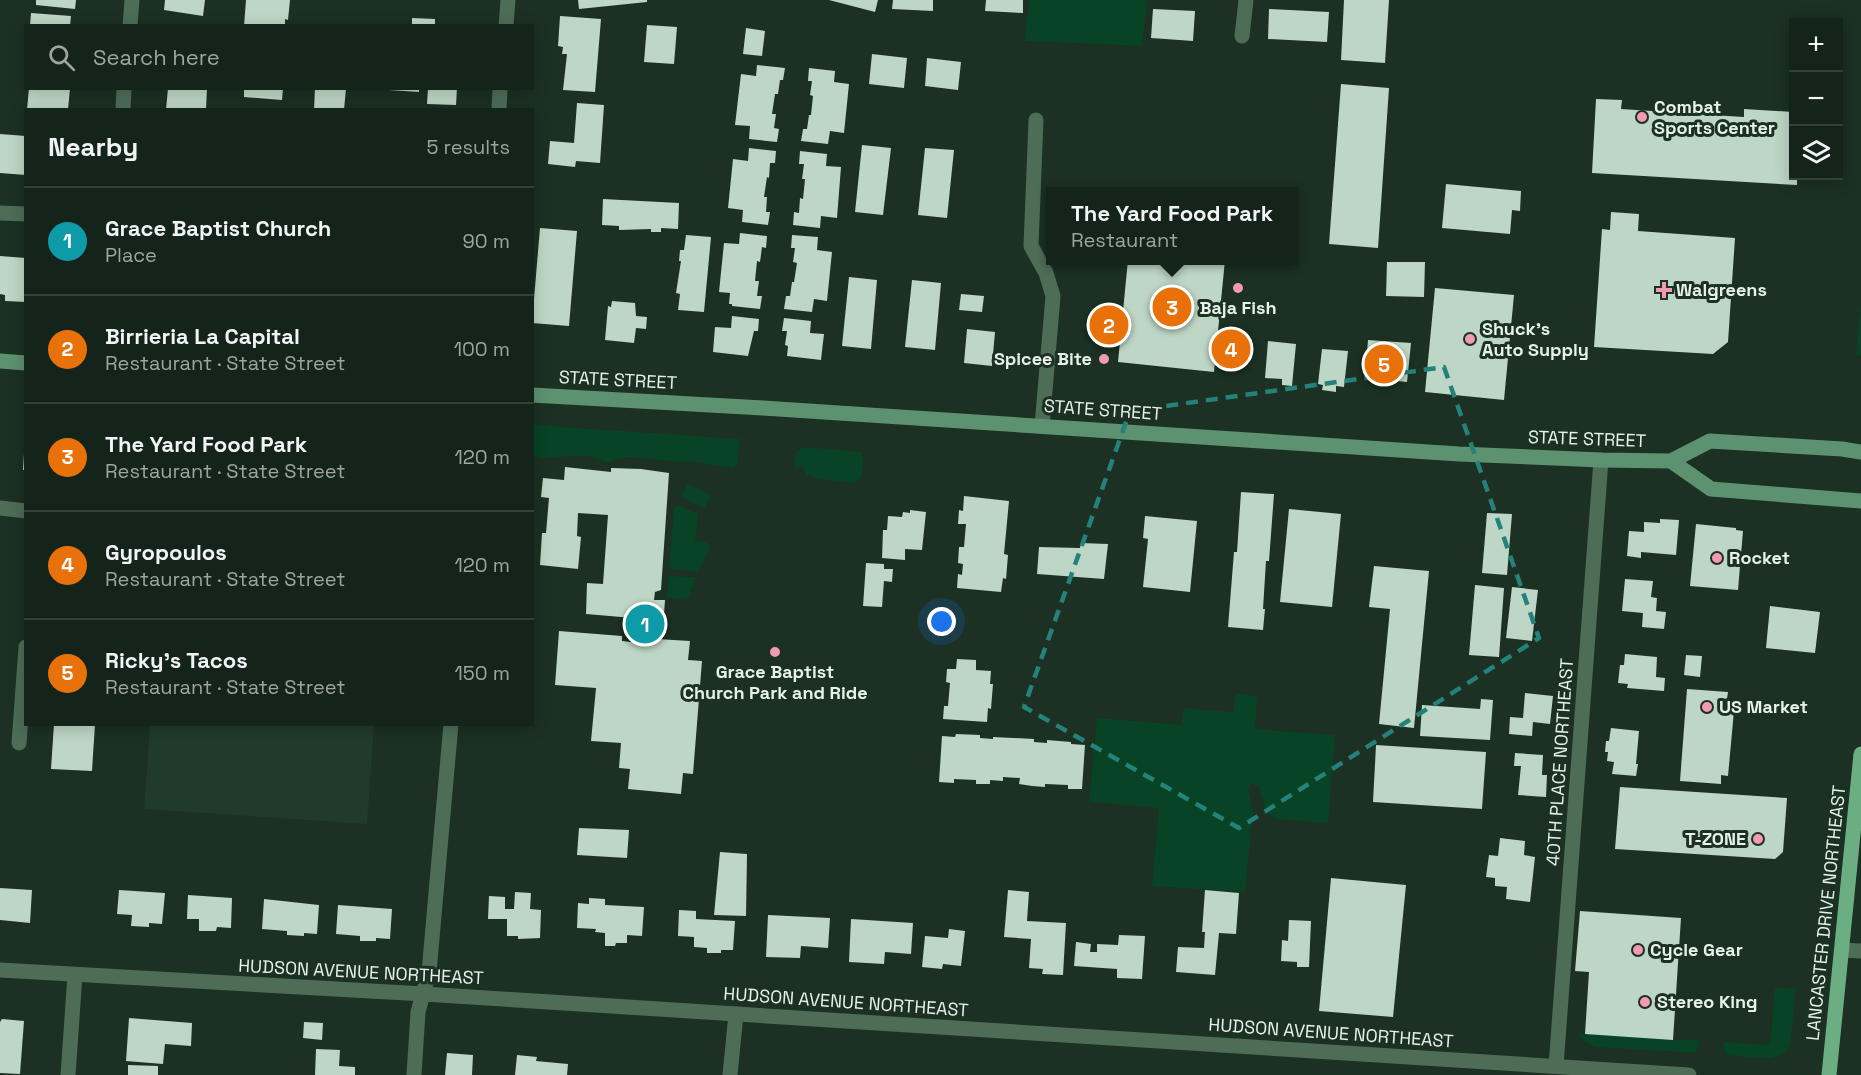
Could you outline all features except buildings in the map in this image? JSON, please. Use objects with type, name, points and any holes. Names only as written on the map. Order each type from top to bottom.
[{"type":"main road","points":[[0,361],[24,363]]},
{"type":"main road","name":"STATE STREET","points":[[534,395],[1448,453],[1601,460],[1671,461],[1710,441],[1861,452]]},
{"type":"main road","name":"STATE STREET","points":[[1671,461],[1711,489],[1861,501]]},
{"type":"main road","name":"LANCASTER DRIVE NORTHEAST","points":[[1829,1075],[1861,754]]},
{"type":"street","points":[[130,24],[132,0]]},
{"type":"street","points":[[506,24],[508,0]]},
{"type":"street","points":[[1242,36],[1246,0]]},
{"type":"street","points":[[123,108],[124,90]]},
{"type":"street","points":[[499,108],[500,90]]},
{"type":"street","points":[[1036,120],[1031,246],[1046,273],[1053,296],[1042,426]]},
{"type":"street","points":[[0,213],[24,214]]},
{"type":"street","name":"40TH PLACE NORTHEAST","points":[[1556,1066],[1601,460]]},
{"type":"street","points":[[0,508],[24,512]]},
{"type":"street","points":[[19,743],[24,674]]},
{"type":"street","points":[[414,1075],[418,1012],[429,972],[452,726]]},
{"type":"street","points":[[1842,950],[1861,951]]},
{"type":"street","name":"HUDSON AVENUE NORTHEAST","points":[[0,970],[424,994],[1689,1075]]},
{"type":"street","points":[[68,1075],[75,975]]},
{"type":"street","points":[[730,1075],[736,1014]]},
{"type":"highlighted area","points":[[1444,367],[1539,638],[1239,828],[1024,707],[1130,411]]},
{"type":"shaded area","points":[[150,726],[374,726],[367,824],[144,809]]},
{"type":"green space","points":[[1029,0],[1147,0],[1142,46],[1025,41]]},
{"type":"green space","points":[[1861,303],[1861,356],[1856,355]]},
{"type":"green space","points":[[534,425],[740,439],[737,464],[733,468],[689,461],[628,457],[607,462],[587,456],[544,459],[534,457]]},
{"type":"green space","points":[[805,447],[861,452],[864,457],[861,477],[854,483],[819,479],[806,475],[803,467],[796,468],[794,464],[796,451]]},
{"type":"green space","points":[[687,484],[711,495],[705,508],[681,497]]},
{"type":"green space","points":[[679,505],[698,514],[695,541],[706,542],[710,547],[698,572],[669,569],[674,508]]},
{"type":"green space","points":[[669,576],[695,577],[688,600],[667,598]]},
{"type":"green space","points":[[1236,694],[1257,696],[1255,729],[1335,735],[1328,823],[1275,819],[1265,808],[1259,787],[1251,783],[1248,789],[1253,811],[1245,892],[1152,886],[1159,808],[1089,802],[1097,718],[1181,725],[1184,708],[1233,712]]},
{"type":"green space","points":[[1775,987],[1796,989],[1790,1045],[1778,1056],[1770,1058],[1725,1055],[1724,1042],[1770,1045]]},
{"type":"green space","points":[[1577,1033],[1699,1040],[1696,1053],[1596,1047],[1585,1042]]},
{"type":"place","name":"Combat Sports Center","points":[[1642,117]]},
{"type":"place","name":"Baja Fish","points":[[1238,288]]},
{"type":"place","name":"Walgreens","points":[[1664,290]]},
{"type":"place","name":"The Yard Food Park","points":[[1172,307]]},
{"type":"place","name":"Birrieria La Capital","points":[[1109,325]]},
{"type":"place","name":"Shuck's Auto Supply","points":[[1470,339]]},
{"type":"place","name":"Gyropoulos","points":[[1231,349]]},
{"type":"place","name":"Spicee Bite","points":[[1104,359]]},
{"type":"place","name":"Ricky's Tacos","points":[[1384,364]]},
{"type":"place","name":"Rocket","points":[[1717,558]]},
{"type":"place","name":"Grace Baptist Church","points":[[645,624]]},
{"type":"place","name":"Grace Baptist Church Park and Ride","points":[[775,652]]},
{"type":"place","name":"US Market","points":[[1707,707]]},
{"type":"place","name":"T-ZONE","points":[[1758,839]]},
{"type":"place","name":"Cycle Gear","points":[[1638,950]]},
{"type":"place","name":"Stereo King","points":[[1645,1002]]}]
